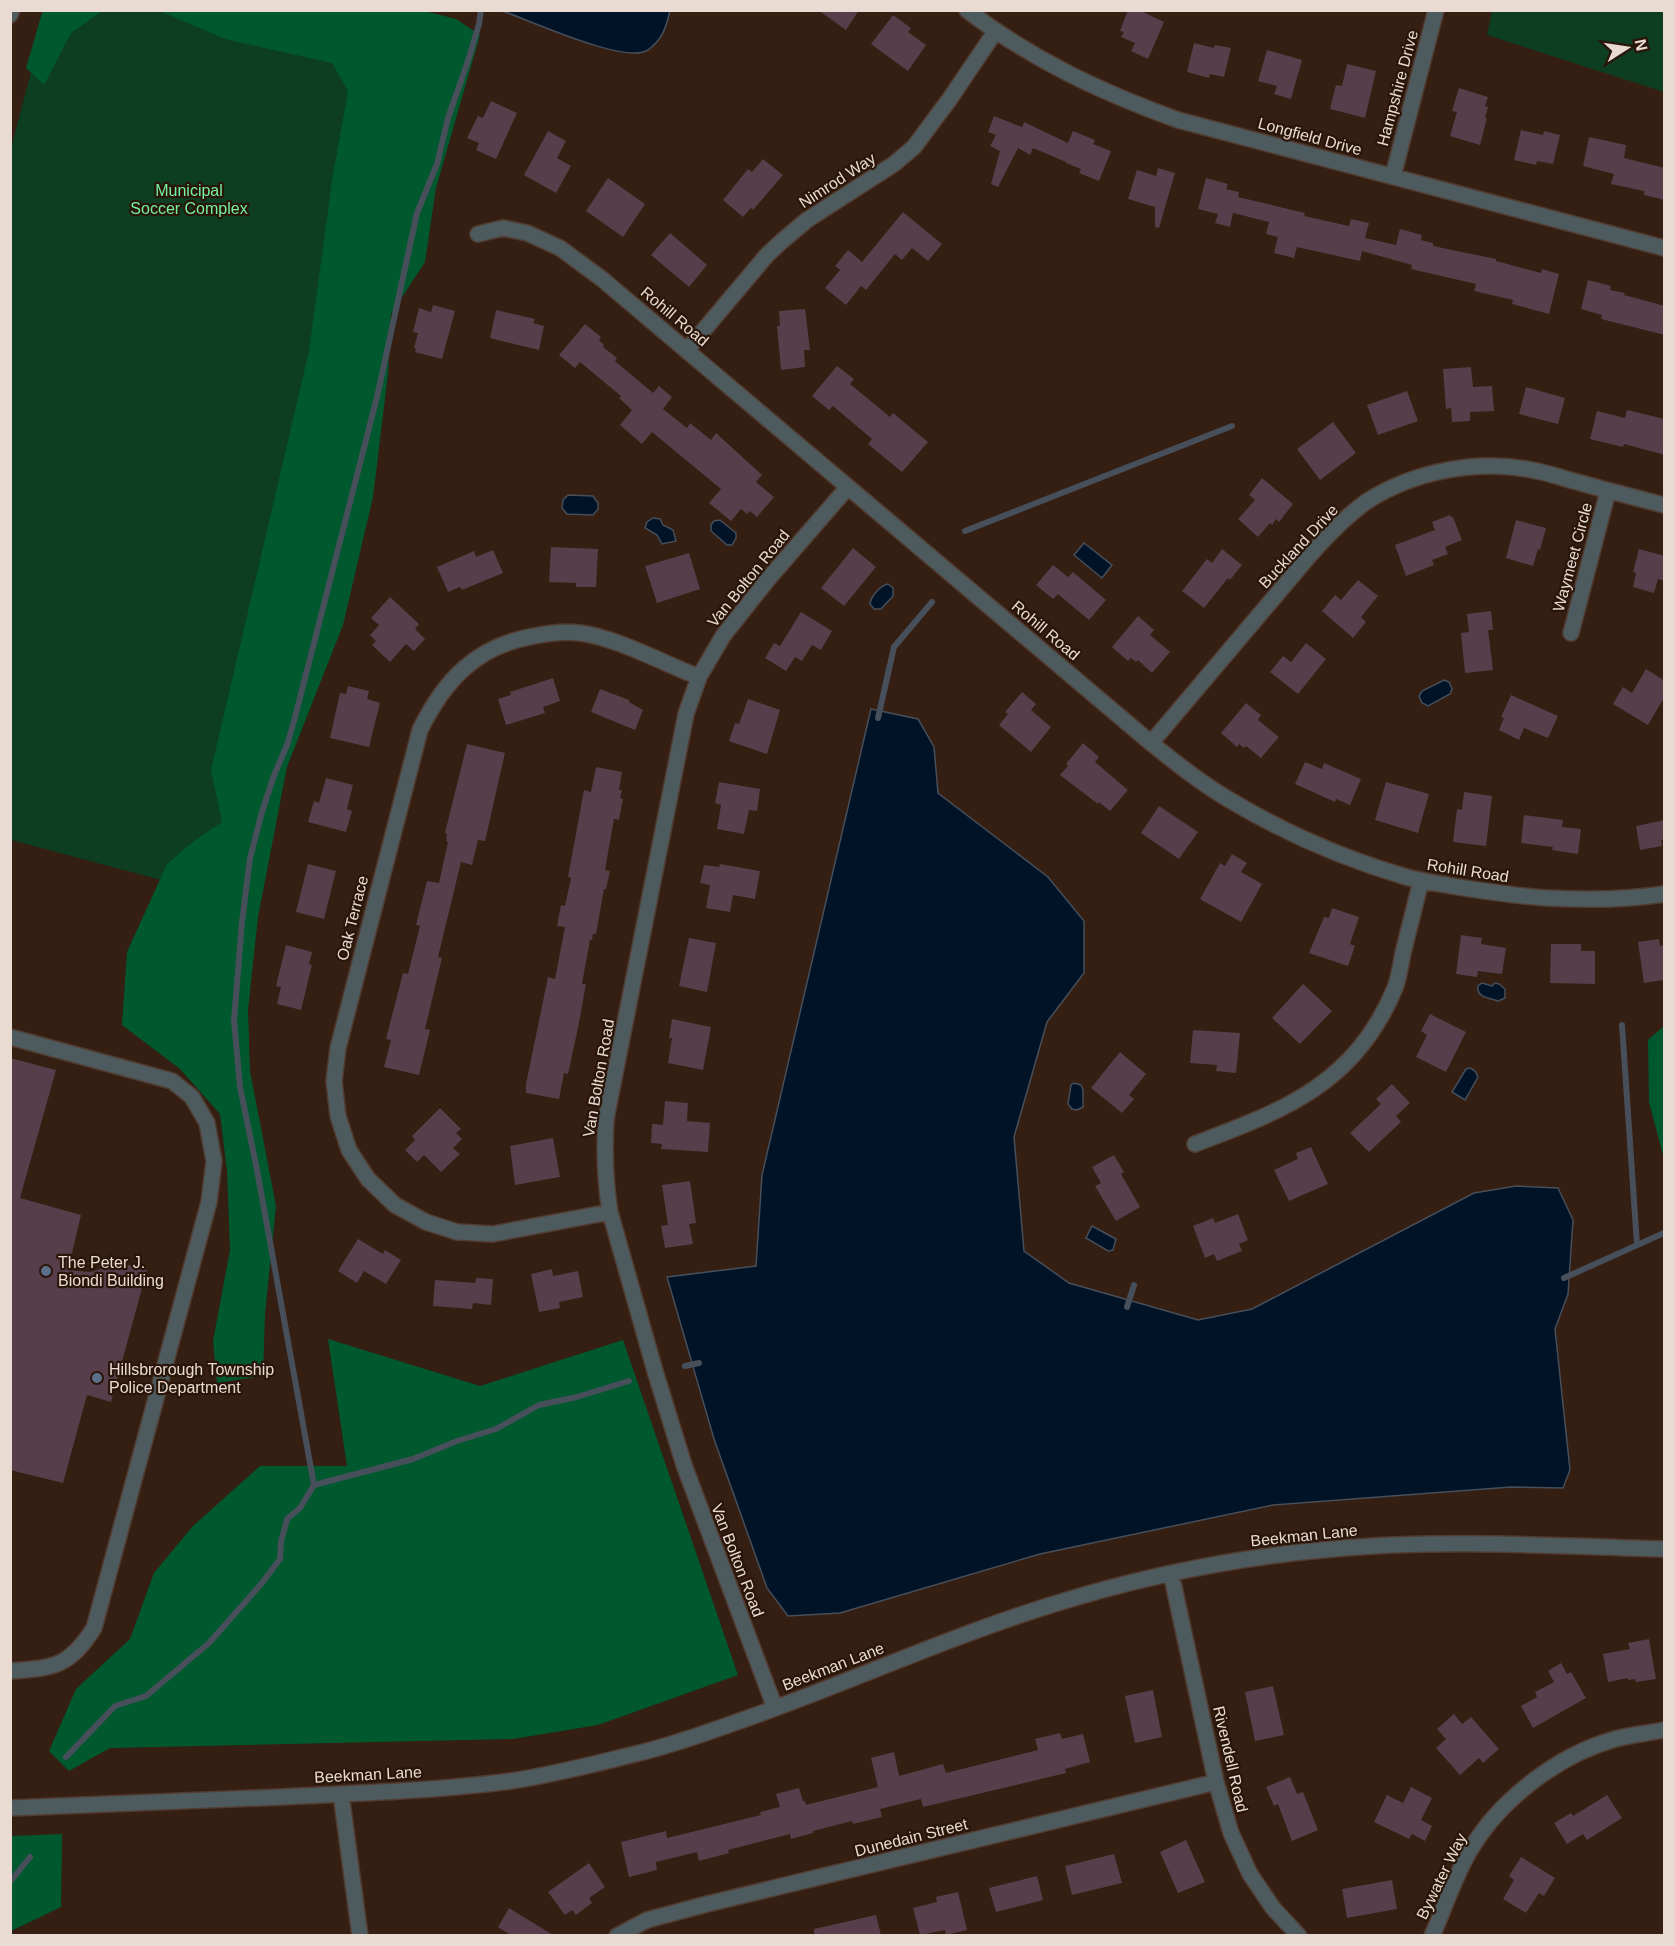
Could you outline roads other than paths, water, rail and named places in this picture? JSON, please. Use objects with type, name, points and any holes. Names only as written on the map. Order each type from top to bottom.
[{"type":"street","points":[[10,15],[12,10]]},
{"type":"street","name":"Longfield Drive","points":[[967,10],[995,32],[1078,80],[1128,102],[1178,120],[1665,248]]},
{"type":"street","name":"Hampshire Drive","points":[[1393,176],[1436,10]]},
{"type":"street","name":"Nimrod Way","points":[[687,350],[767,255],[782,241],[807,220],[894,164],[914,147],[995,32]]},
{"type":"street","name":"Rohill Road","points":[[478,234],[503,228],[526,233],[560,248],[602,279],[1151,743],[1228,799],[1328,850],[1421,881],[1492,893],[1543,897],[1619,898],[1665,894]]},
{"type":"street","name":"Buckland Drive","points":[[1151,743],[1337,526],[1367,502],[1397,486],[1460,468],[1495,466],[1532,470],[1665,505]]},
{"type":"street","name":"Van Bolton Road","points":[[775,1708],[684,1465],[655,1371],[610,1212],[604,1157],[606,1119],[686,714],[699,677],[723,636],[744,608],[848,487]]},
{"type":"street","name":"Waymeet Circle","points":[[1571,633],[1608,491]]},
{"type":"street","name":"Oak Terrace","points":[[610,1212],[493,1234],[457,1232],[426,1222],[395,1205],[368,1179],[349,1150],[338,1116],[334,1082],[338,1048],[420,730],[431,705],[447,684],[489,650],[516,639],[551,633],[580,633],[614,642],[699,677]]},
{"type":"street","points":[[1195,1144],[1293,1103],[1340,1070],[1363,1044],[1382,1016],[1396,986],[1421,881]]},
{"type":"street","points":[[10,1036],[172,1081],[192,1097],[207,1123],[214,1161],[206,1213],[94,1628],[68,1660],[46,1668],[10,1671]]},
{"type":"street","name":"Beekman Lane","points":[[10,1808],[340,1794],[461,1787],[516,1780],[639,1753],[691,1738],[994,1624],[1081,1596],[1171,1573],[1263,1556],[1337,1548],[1494,1545],[1665,1549]]},
{"type":"street","name":"Rivendell Road","points":[[1171,1573],[1216,1782],[1231,1833],[1250,1874],[1273,1908],[1299,1935]]},
{"type":"street","name":"Bywater Way","points":[[1432,1935],[1469,1852],[1486,1826],[1515,1797],[1546,1770],[1578,1753],[1614,1739],[1665,1730]]},
{"type":"street","name":"Dunedain Street","points":[[617,1935],[647,1920],[707,1904],[1216,1782]]},
{"type":"street","points":[[340,1794],[360,1935]]},
{"type":"water","points":[[502,11],[670,11],[657,42],[648,50],[636,53],[599,47]]},
{"type":"water","points":[[568,495],[593,496],[598,503],[598,509],[593,515],[567,514],[562,508],[563,500]]},
{"type":"water","points":[[653,518],[660,519],[663,525],[673,530],[676,541],[662,544],[657,535],[645,528],[647,522]]},
{"type":"water","points":[[720,520],[736,533],[732,545],[727,545],[711,531],[714,521]]},
{"type":"water","points":[[1084,543],[1112,565],[1102,578],[1074,555]]},
{"type":"water","points":[[888,584],[893,588],[893,596],[881,609],[874,609],[870,604],[872,598],[879,589]]},
{"type":"water","points":[[1444,680],[1449,682],[1452,689],[1450,694],[1428,706],[1422,703],[1419,696],[1422,691]]},
{"type":"water","points":[[871,709],[918,719],[934,747],[938,793],[1048,877],[1084,921],[1084,973],[1047,1022],[1014,1137],[1024,1251],[1069,1283],[1198,1320],[1252,1309],[1474,1193],[1516,1186],[1558,1188],[1573,1220],[1568,1294],[1555,1329],[1570,1470],[1563,1488],[1511,1487],[1273,1505],[1040,1554],[840,1613],[788,1616],[767,1588],[714,1439],[667,1277],[756,1266],[762,1175]]},
{"type":"water","points":[[1482,983],[1492,986],[1495,983],[1499,984],[1505,989],[1505,998],[1498,1001],[1481,995],[1478,986]]},
{"type":"water","points":[[1470,1068],[1478,1077],[1465,1100],[1452,1092],[1466,1069]]},
{"type":"water","points":[[1074,1083],[1081,1085],[1083,1090],[1083,1107],[1077,1110],[1072,1109],[1068,1104],[1071,1085]]},
{"type":"water","points":[[1092,1226],[1116,1239],[1113,1250],[1108,1251],[1086,1238]]},
{"type":"waterway","points":[[66,1757],[115,1706],[146,1696],[209,1643],[280,1559],[281,1542],[287,1519],[300,1508],[314,1485],[240,1087],[234,1020],[242,922],[250,858],[262,812],[294,721],[377,397],[417,213],[437,164],[448,118],[468,61],[481,10]]},
{"type":"waterway","points":[[965,531],[1232,426]]},
{"type":"waterway","points":[[878,718],[894,647],[932,602]]},
{"type":"waterway","points":[[1622,1025],[1637,1245]]},
{"type":"waterway","points":[[1564,1278],[1664,1233]]},
{"type":"waterway","points":[[1127,1307],[1134,1285]]},
{"type":"waterway","points":[[685,1366],[699,1363]]},
{"type":"waterway","points":[[314,1485],[413,1459],[457,1441],[496,1429],[539,1405],[577,1397],[629,1381]]},
{"type":"waterway","points":[[10,1882],[30,1857]]},
{"type":"place","name":"The Peter J. Biondi Building","points":[[46,1271]]},
{"type":"place","name":"Hillsbrorough Township Police Department","points":[[97,1378]]},
{"type":"park label","name":"Municipal Soccer Complex","points":[[189,199]]}]
